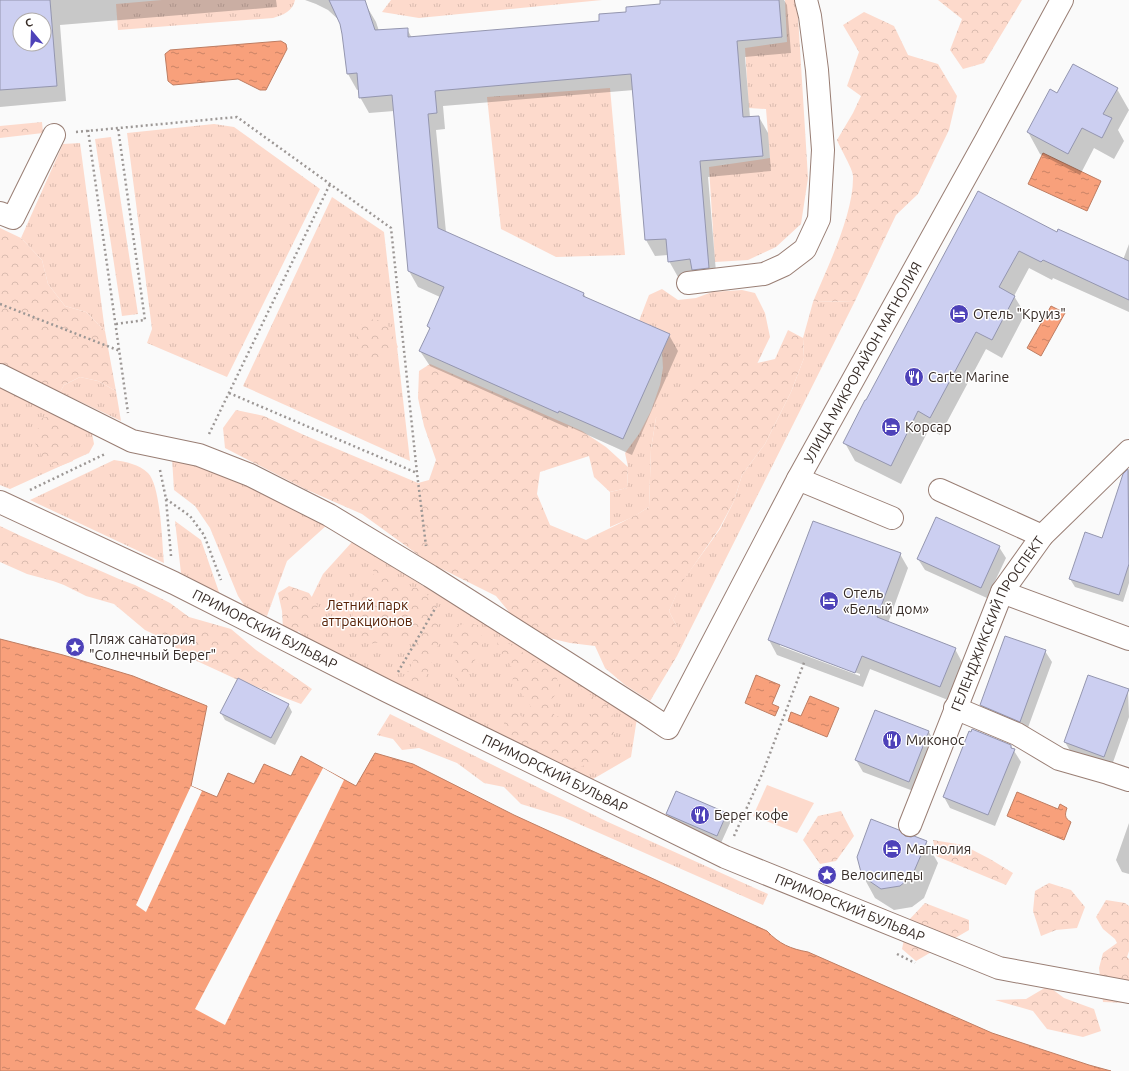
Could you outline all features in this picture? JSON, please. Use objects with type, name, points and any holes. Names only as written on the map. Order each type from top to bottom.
[{"type":"street","points":[[688,283],[764,274],[784,265],[805,249],[819,219],[823,150],[817,70],[810,16],[806,0]]},
{"type":"street","name":"УЛИЦА МИКРОРАЙОН МАГНОЛИЯ","points":[[448,587],[668,728],[798,479],[1062,0]]},
{"type":"street","points":[[0,213],[13,218],[54,136]]},
{"type":"street","points":[[0,375],[132,441],[199,455],[250,474],[329,516],[448,587]]},
{"type":"street","name":"ГЕЛЕНДЖИКСКИЙ ПРОСПЕКТ","points":[[910,826],[955,708],[1002,592],[1042,536],[1129,451]]},
{"type":"street","points":[[798,479],[892,518]]},
{"type":"street","points":[[940,490],[1042,536]]},
{"type":"street","name":"ПРИМОРСКИЙ БУЛЬВАР","points":[[4,504],[174,583],[387,691],[725,857],[999,968],[1129,992]]},
{"type":"street","points":[[1002,592],[1129,639]]},
{"type":"street","points":[[955,708],[1017,734],[1059,760],[1129,780]]},
{"type":"path","points":[[54,136],[88,130],[237,118],[391,228],[417,473],[430,576]]},
{"type":"path","points":[[116,324],[145,320],[118,128]]},
{"type":"path","points":[[4,504],[132,441],[88,130]]},
{"type":"path","points":[[199,455],[330,184]]},
{"type":"path","points":[[0,304],[120,351]]},
{"type":"path","points":[[228,393],[417,473]]},
{"type":"path","points":[[155,446],[166,499],[174,583]]},
{"type":"path","points":[[166,499],[190,516],[204,535],[234,614]]},
{"type":"path","points":[[387,691],[448,587]]},
{"type":"path","points":[[725,857],[763,772],[805,660]]},
{"type":"green space","points":[[162,0],[295,0],[290,10],[273,18],[118,30],[116,4]]},
{"type":"green space","points":[[391,0],[602,0],[419,18],[382,12]]},
{"type":"green space","points":[[785,0],[797,0],[808,178],[801,224],[776,247],[748,260],[715,262],[709,167],[770,158],[766,109],[749,108],[745,48],[787,42]]},
{"type":"green space","points":[[938,0],[1022,0],[984,63],[963,69],[950,50],[962,19]]},
{"type":"green space","points":[[864,12],[894,26],[908,55],[938,64],[957,96],[949,130],[918,194],[896,215],[855,301],[813,302],[839,240],[849,207],[852,191],[853,176],[849,164],[837,140],[861,96],[847,86],[859,52],[843,25]]},
{"type":"green space","points":[[610,88],[625,255],[556,257],[501,229],[487,97]]},
{"type":"green space","points":[[42,122],[43,133],[0,138],[0,126]]},
{"type":"green space","points":[[214,124],[234,127],[320,189],[227,377],[147,343],[152,329],[127,133]]},
{"type":"green space","points":[[111,137],[138,314],[122,316],[95,139]]},
{"type":"green space","points":[[80,143],[105,331],[86,312],[65,306],[48,284],[42,260],[21,238],[63,144]]},
{"type":"green space","points":[[332,197],[384,232],[410,461],[243,386]]},
{"type":"green space","points":[[0,228],[21,238],[42,260],[48,284],[65,306],[86,312],[105,331],[116,391],[98,381],[80,377],[64,385],[60,392],[0,364]]},
{"type":"green space","points":[[662,289],[678,300],[696,298],[712,292],[742,290],[755,293],[765,313],[770,337],[757,364],[656,418],[651,449],[649,507],[633,517],[610,527],[610,492],[627,488],[628,467],[625,453],[639,434],[651,411],[660,385],[663,368],[662,351],[670,335],[639,321],[649,295]]},
{"type":"green space","points":[[855,301],[677,656],[677,627],[669,611],[681,583],[720,529],[734,501],[742,475],[765,444],[791,392],[804,358],[803,338],[813,302]]},
{"type":"green space","points":[[368,319],[386,321],[398,347],[385,362],[370,364],[356,354],[357,328]]},
{"type":"green space","points":[[788,330],[803,338],[804,358],[791,392],[765,444],[742,475],[734,501],[719,529],[681,584],[669,611],[677,627],[677,656],[650,701],[625,685],[605,668],[595,646],[570,643],[545,637],[514,618],[496,596],[428,562],[362,514],[305,489],[225,448],[223,428],[236,410],[264,416],[304,435],[418,483],[429,480],[436,460],[424,426],[418,398],[419,371],[430,364],[582,431],[606,447],[628,467],[627,488],[610,492],[594,477],[589,456],[540,472],[537,494],[550,525],[586,540],[649,507],[651,449],[656,418],[701,375],[725,361],[747,353],[757,363],[775,359]]},
{"type":"green space","points":[[80,377],[98,381],[116,391],[121,421],[60,392],[64,385]]},
{"type":"green space","points":[[0,381],[92,433],[94,444],[89,453],[10,489],[0,485]]},
{"type":"green space","points":[[55,416],[67,427],[72,442],[73,461],[55,468],[43,458],[35,443],[40,418]]},
{"type":"green space","points":[[172,458],[250,483],[327,525],[287,561],[267,616],[246,608],[238,596],[210,528],[195,506],[174,490]]},
{"type":"green space","points":[[114,460],[141,467],[148,473],[152,480],[156,490],[158,502],[164,563],[30,500]]},
{"type":"green space","points":[[175,521],[201,540],[220,595],[181,573]]},
{"type":"green space","points":[[0,526],[135,585],[170,603],[189,617],[231,629],[256,650],[312,689],[301,704],[238,680],[184,655],[168,641],[145,630],[114,604],[86,596],[64,585],[27,574],[0,562]]},
{"type":"green space","name":"Летний парк аттракционов","points":[[352,542],[637,718],[631,757],[588,782],[311,643],[296,629],[323,574]]},
{"type":"green space","points":[[371,564],[402,584],[423,590],[435,604],[439,620],[438,645],[422,687],[411,691],[397,684],[407,673],[412,663],[415,651],[416,636],[369,644],[360,638],[353,619],[351,603],[355,592],[373,586],[374,573]]},
{"type":"green space","points":[[289,586],[309,593],[318,606],[310,621],[294,635],[283,629],[282,611],[278,593]]},
{"type":"green space","points":[[467,623],[478,625],[482,637],[482,651],[471,665],[468,680],[458,685],[453,670],[456,659],[453,639],[454,627]]},
{"type":"green space","points":[[498,637],[556,675],[560,690],[548,703],[555,716],[577,719],[592,716],[587,701],[575,693],[576,686],[613,709],[613,747],[597,760],[578,768],[566,770],[506,741],[503,729],[506,712],[515,711],[527,721],[533,711],[513,683],[512,668],[506,658],[497,649]]},
{"type":"green space","points":[[390,714],[608,822],[768,894],[763,905],[563,817],[521,804],[504,787],[484,783],[457,763],[419,748],[402,750],[393,739],[377,735]]},
{"type":"green space","points":[[767,785],[814,803],[797,833],[753,816]]},
{"type":"green space","points":[[841,811],[854,836],[836,861],[820,864],[803,840],[818,816]]},
{"type":"green space","points":[[933,840],[963,845],[1013,873],[1006,885],[936,856]]},
{"type":"green space","points":[[1049,883],[1071,890],[1085,907],[1077,928],[1056,930],[1041,936],[1033,911],[1035,891]]},
{"type":"green space","points":[[1106,900],[1125,903],[1129,906],[1129,951],[1127,957],[1129,959],[1129,1003],[1103,1002],[1099,968],[1103,953],[1117,943],[1115,939],[1103,929],[1096,917]]},
{"type":"green space","points":[[925,903],[969,920],[969,930],[916,961],[902,949],[908,921]]},
{"type":"green space","points":[[1048,986],[1064,998],[1094,1009],[1101,1031],[1083,1037],[1047,1029],[1033,1011],[995,1000],[1026,999]]},
{"type":"water","points":[[281,41],[286,44],[287,49],[266,90],[260,90],[238,79],[173,85],[168,81],[165,54],[170,50]]},
{"type":"water","points":[[1043,153],[1101,181],[1087,211],[1028,184]]},
{"type":"water","points":[[1051,306],[1065,313],[1041,356],[1027,348]]},
{"type":"water","points":[[0,639],[63,655],[133,676],[207,706],[191,786],[217,797],[228,773],[254,784],[264,764],[291,776],[301,756],[356,786],[375,753],[413,764],[514,815],[767,931],[786,945],[808,952],[992,1033],[1111,1071],[0,1071]]},
{"type":"water","points":[[756,675],[780,685],[772,704],[779,707],[775,716],[745,703]]},
{"type":"water","points":[[810,696],[839,708],[827,737],[788,721],[791,712],[801,716]]},
{"type":"water","points":[[1017,792],[1058,809],[1060,804],[1067,808],[1066,816],[1071,822],[1064,840],[1007,816]]},
{"type":"pier","points":[[323,768],[344,780],[225,1025],[195,1009]]},
{"type":"pier","points":[[191,786],[202,791],[146,912],[136,905]]},
{"type":"building","points":[[0,0],[50,0],[51,12],[12,12],[12,52],[52,52],[52,25],[57,86],[0,90]]},
{"type":"building","points":[[329,0],[365,0],[375,30],[408,28],[408,37],[599,21],[599,14],[626,12],[626,7],[660,4],[660,0],[779,0],[782,37],[737,41],[743,117],[759,116],[763,156],[700,161],[709,268],[692,270],[690,259],[668,262],[666,239],[645,240],[631,74],[435,91],[437,113],[428,114],[438,228],[584,293],[583,296],[670,334],[623,439],[559,411],[558,413],[419,351],[430,328],[427,326],[444,287],[408,271],[392,95],[359,98],[357,73],[347,74],[340,24]]},
{"type":"building","points":[[1073,64],[1118,88],[1103,114],[1112,118],[1102,138],[1082,128],[1068,154],[1027,132],[1050,89],[1057,93]]},
{"type":"building","name":"Отель \"Круиз\"","points":[[978,191],[1057,232],[1058,229],[1129,261],[1129,300],[1043,260],[1041,262],[1019,251],[999,287],[1015,296],[992,340],[976,332],[930,418],[918,411],[891,466],[843,443]]},
{"type":"building","points":[[1128,469],[1129,564],[1119,595],[1069,579],[1085,532],[1102,538],[1123,474]]},
{"type":"building","points":[[936,517],[1000,546],[981,588],[917,559]]},
{"type":"building","points":[[813,521],[901,553],[877,617],[956,648],[940,687],[862,656],[855,673],[768,640]]},
{"type":"building","points":[[1005,636],[1046,650],[1020,722],[980,705]]},
{"type":"building","points":[[1088,675],[1129,689],[1104,757],[1064,742]]},
{"type":"building","points":[[238,678],[289,704],[271,738],[220,713]]},
{"type":"building","points":[[875,710],[929,731],[909,782],[855,760]]},
{"type":"building","points":[[972,729],[1011,745],[1011,748],[1015,749],[988,815],[943,797],[969,731],[971,732]]},
{"type":"building","points":[[676,791],[727,813],[717,836],[666,814]]},
{"type":"building","name":"Магнолия","points":[[871,819],[899,830],[905,836],[914,836],[927,841],[912,876],[900,886],[881,889],[862,876],[857,857]]},
{"type":"place","name":"Отель \"Круиз\"","points":[[959,314]]},
{"type":"place","name":"Carte Marine","points":[[914,377]]},
{"type":"place","name":"Корсар","points":[[891,427]]},
{"type":"place","name":"Отель «Белый дом»","points":[[829,601]]},
{"type":"place","name":"Пляж санатория \"Солнечный Берег\"","points":[[75,647]]},
{"type":"place","name":"Миконос","points":[[892,740]]},
{"type":"place","name":"Берег кофе","points":[[700,815]]},
{"type":"place","name":"Магнолия","points":[[892,849]]},
{"type":"place","name":"Велосипеды","points":[[827,875]]}]
